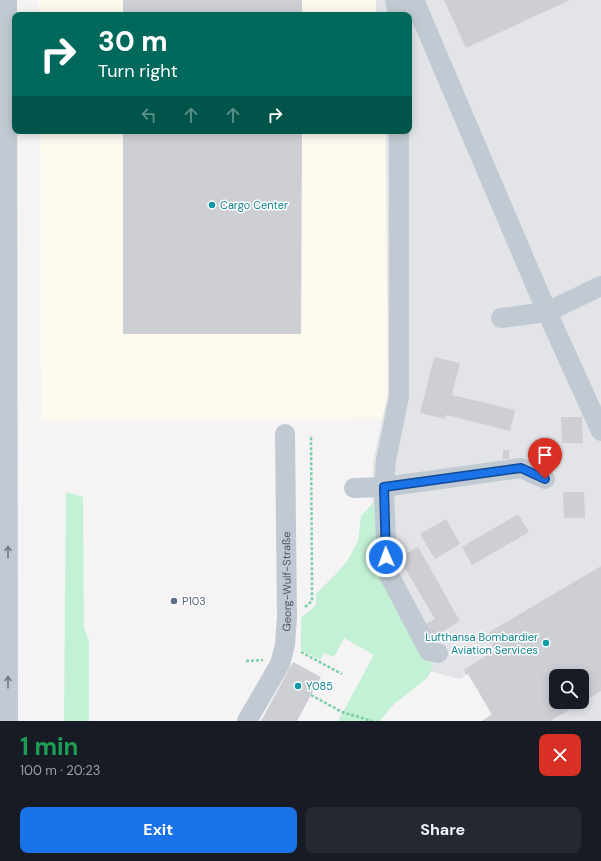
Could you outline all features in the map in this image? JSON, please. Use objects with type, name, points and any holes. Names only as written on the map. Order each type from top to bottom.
[{"type":"street","points":[[7,0],[3,138],[8,721]]},
{"type":"street","points":[[395,0],[397,12]]},
{"type":"street","points":[[414,0],[547,312],[601,431]]},
{"type":"street","points":[[399,134],[399,397],[386,460],[384,487],[387,571],[429,651],[438,653]]},
{"type":"street","points":[[501,318],[547,312],[601,286]]},
{"type":"street","name":"Georg-Wulf-Straße","points":[[247,721],[280,664],[285,645],[287,617],[285,434]]},
{"type":"street","points":[[354,488],[384,487],[521,468],[545,479]]},
{"type":"path","points":[[302,610],[312,601],[311,435]]},
{"type":"path","points":[[297,650],[342,674]]},
{"type":"path","points":[[246,661],[270,660]]},
{"type":"path","points":[[311,695],[342,712],[372,721]]},
{"type":"shaded area","points":[[39,0],[123,0],[123,12],[39,12]]},
{"type":"shaded area","points":[[302,0],[376,0],[376,12],[302,12]]},
{"type":"shaded area","points":[[376,0],[601,0],[601,721],[482,721],[491,714],[468,674],[460,679],[410,666],[372,527],[373,462],[388,393],[386,134],[412,134],[412,12],[376,12]]},
{"type":"shaded area","points":[[40,134],[123,134],[123,334],[301,334],[302,134],[386,134],[388,393],[383,419],[41,421]]},
{"type":"green space","points":[[66,492],[83,497],[84,628],[89,640],[89,721],[64,721]]},
{"type":"green space","points":[[376,500],[381,576],[433,666],[428,677],[393,705],[380,721],[338,721],[374,655],[344,638],[334,657],[324,653],[320,660],[301,650],[301,618],[316,605],[316,594],[348,560],[358,541],[361,516]]},
{"type":"building","points":[[123,0],[302,0],[302,12],[123,12]]},
{"type":"building","points":[[444,0],[570,0],[466,48]]},
{"type":"building","name":"Cargo Center","points":[[123,134],[302,134],[301,334],[123,334]]},
{"type":"building","points":[[434,357],[460,363],[452,395],[515,410],[510,431],[446,415],[445,419],[420,413]]},
{"type":"building","points":[[561,417],[582,417],[583,443],[562,443]]},
{"type":"building","points":[[503,450],[509,450],[509,459],[503,459]]},
{"type":"building","points":[[563,492],[584,492],[585,518],[564,518]]},
{"type":"building","points":[[518,514],[529,532],[472,565],[462,547]]},
{"type":"building","points":[[446,519],[460,544],[435,559],[420,534]]},
{"type":"building","points":[[418,547],[460,621],[428,640],[420,627],[435,619],[399,558]]},
{"type":"building","name":"Lufthansa Bombardier Aviation Services","points":[[601,566],[601,691],[589,698],[589,669],[549,669],[549,709],[570,709],[550,721],[482,721],[492,714],[468,674],[466,675],[464,670],[495,650],[486,634]]},
{"type":"building","name":"Y085","points":[[293,662],[321,677],[297,721],[261,721]]},
{"type":"place","name":"Cargo Center","points":[[212,205]]},
{"type":"place","name":"P103","points":[[174,601]]},
{"type":"place","name":"Lufthansa Bombardier Aviation Services","points":[[546,643]]},
{"type":"place","name":"Y085","points":[[298,686]]},
{"type":"route","points":[[386,557],[384,487],[521,468],[545,479]]}]
